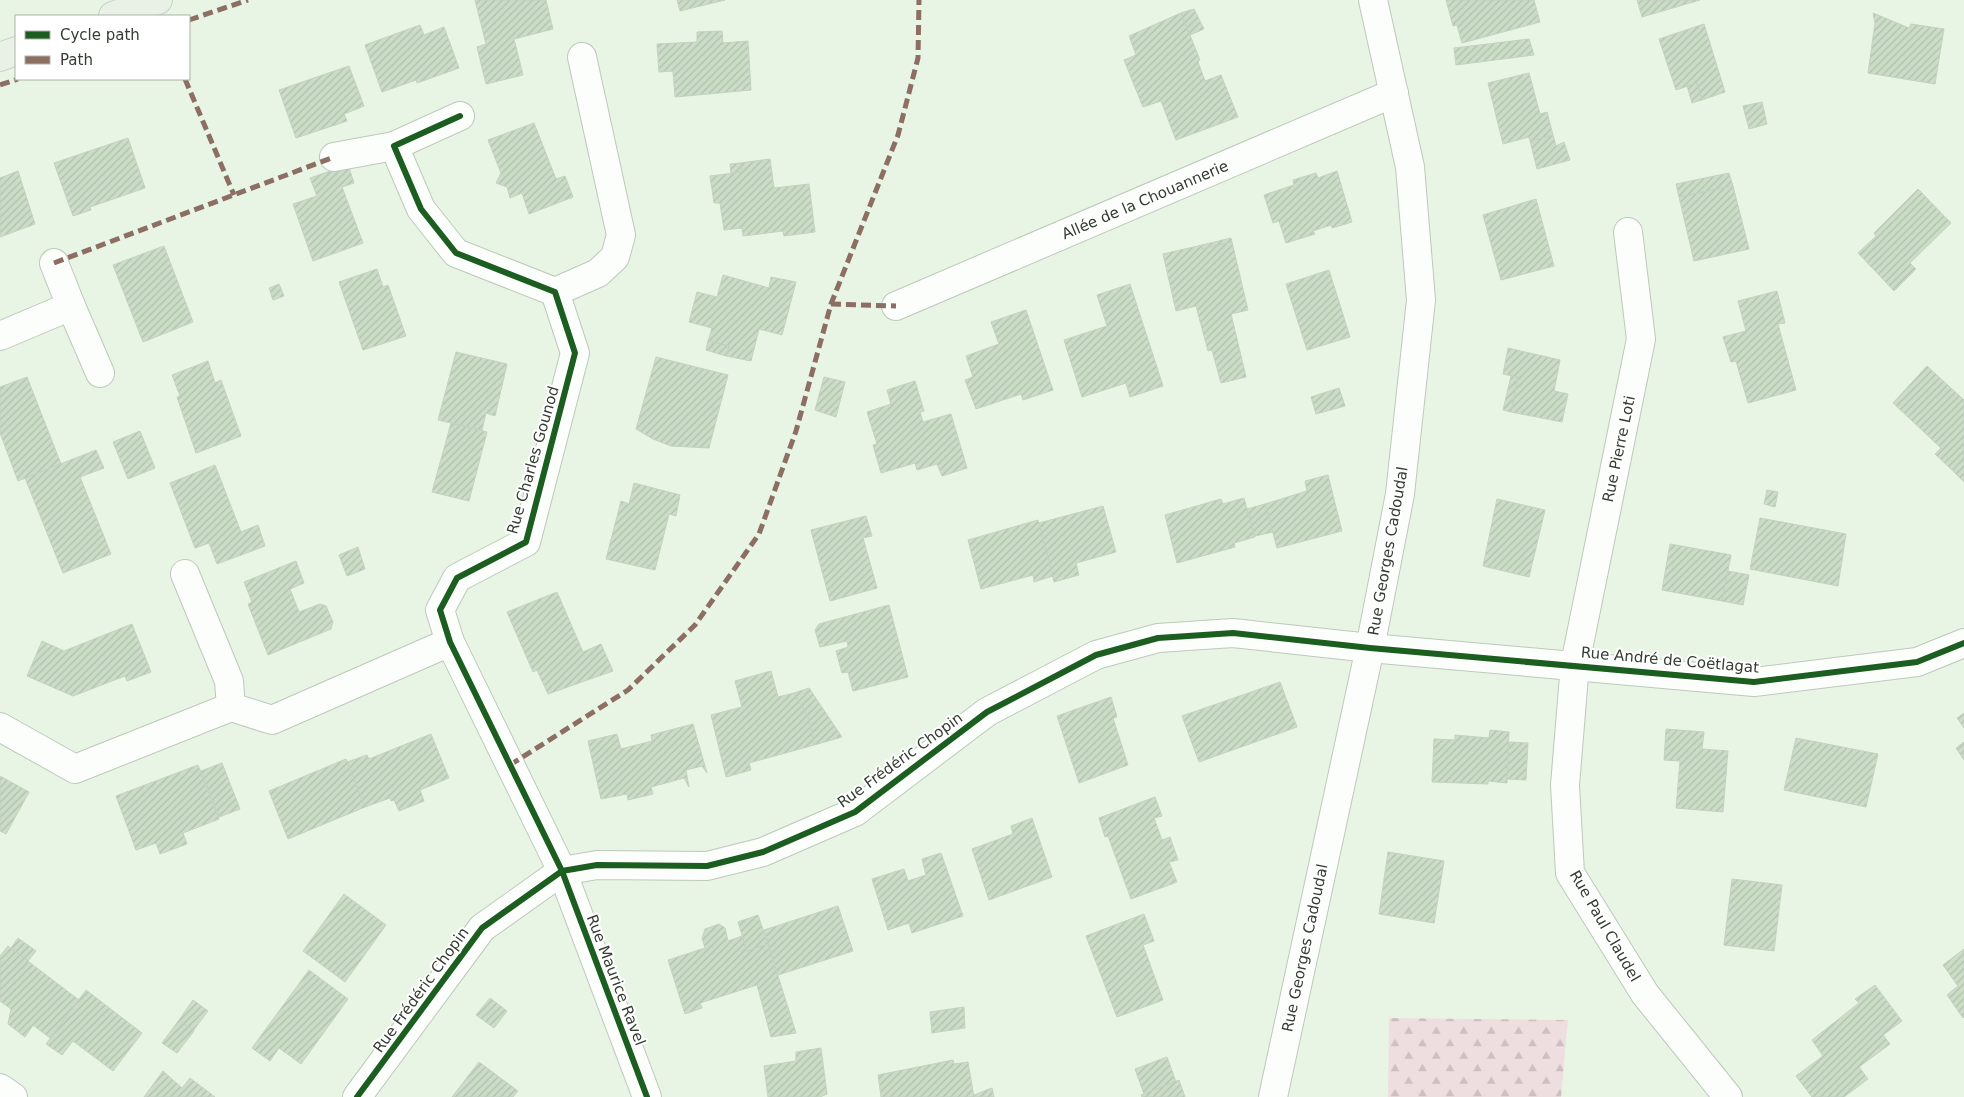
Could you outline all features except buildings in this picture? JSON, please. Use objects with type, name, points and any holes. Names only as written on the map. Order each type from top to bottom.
[{"type":"main road","points":[[116,15],[158,0]]},
{"type":"main road","points":[[0,57],[15,51]]},
{"type":"street","name":"Rue Georges Cadoudal","points":[[1273,1097],[1370,648],[1400,494],[1421,300],[1410,167],[1373,0]]},
{"type":"street","points":[[394,146],[421,209],[456,253],[555,292],[598,273],[615,257],[621,235],[582,56]]},
{"type":"street","name":"Allée de la Chouannerie","points":[[896,306],[1394,93]]},
{"type":"street","points":[[334,157],[394,146],[460,116]]},
{"type":"street","name":"Rue Pierre Loti","points":[[1575,664],[1641,340],[1628,232]]},
{"type":"street","points":[[54,263],[100,373]]},
{"type":"street","name":"Rue Charles Gounod","points":[[555,292],[575,353],[526,542],[457,578],[440,610],[450,642],[562,871]]},
{"type":"street","points":[[0,336],[72,306]]},
{"type":"street","points":[[185,574],[229,681],[231,706]]},
{"type":"street","name":"Rue Frédéric Chopin","points":[[357,1097],[482,928],[562,871],[597,865],[707,866],[764,852],[855,812],[987,712],[1096,655],[1114,650],[1158,638],[1233,633],[1370,648]]},
{"type":"street","points":[[0,727],[75,769],[231,706],[272,720],[450,642]]},
{"type":"street","name":"Rue André de Coëtlagat","points":[[1370,648],[1575,664],[1754,682],[1917,662],[1964,643]]},
{"type":"street","name":"Rue Paul Claudel","points":[[1575,664],[1565,785],[1570,873],[1644,994],[1728,1097]]},
{"type":"street","name":"Rue Maurice Ravel","points":[[562,871],[647,1097]]},
{"type":"street","points":[[0,1088],[13,1097]]},
{"type":"green space","points":[[1389,1018],[1568,1020],[1561,1097],[1388,1097]]},
{"type":"marked path","points":[[190,20],[248,0]]},
{"type":"marked path","points":[[510,765],[628,690],[695,625],[759,534],[796,431],[831,304],[898,135],[918,58],[919,0]]},
{"type":"marked path","points":[[0,85],[15,80]]},
{"type":"marked path","points":[[185,80],[234,195]]},
{"type":"marked path","points":[[54,263],[334,157]]},
{"type":"marked path","points":[[831,304],[896,306]]},
{"type":"cycle path","points":[[460,116],[394,146],[421,209],[456,253],[555,292],[575,353],[526,542],[457,578],[440,610],[450,642],[562,871],[647,1097]]},
{"type":"cycle path","points":[[357,1097],[482,928],[562,871],[597,865],[707,866],[763,852],[855,812],[987,712],[1096,655],[1158,638],[1233,633],[1370,648],[1754,682],[1917,662],[1964,643]]}]
